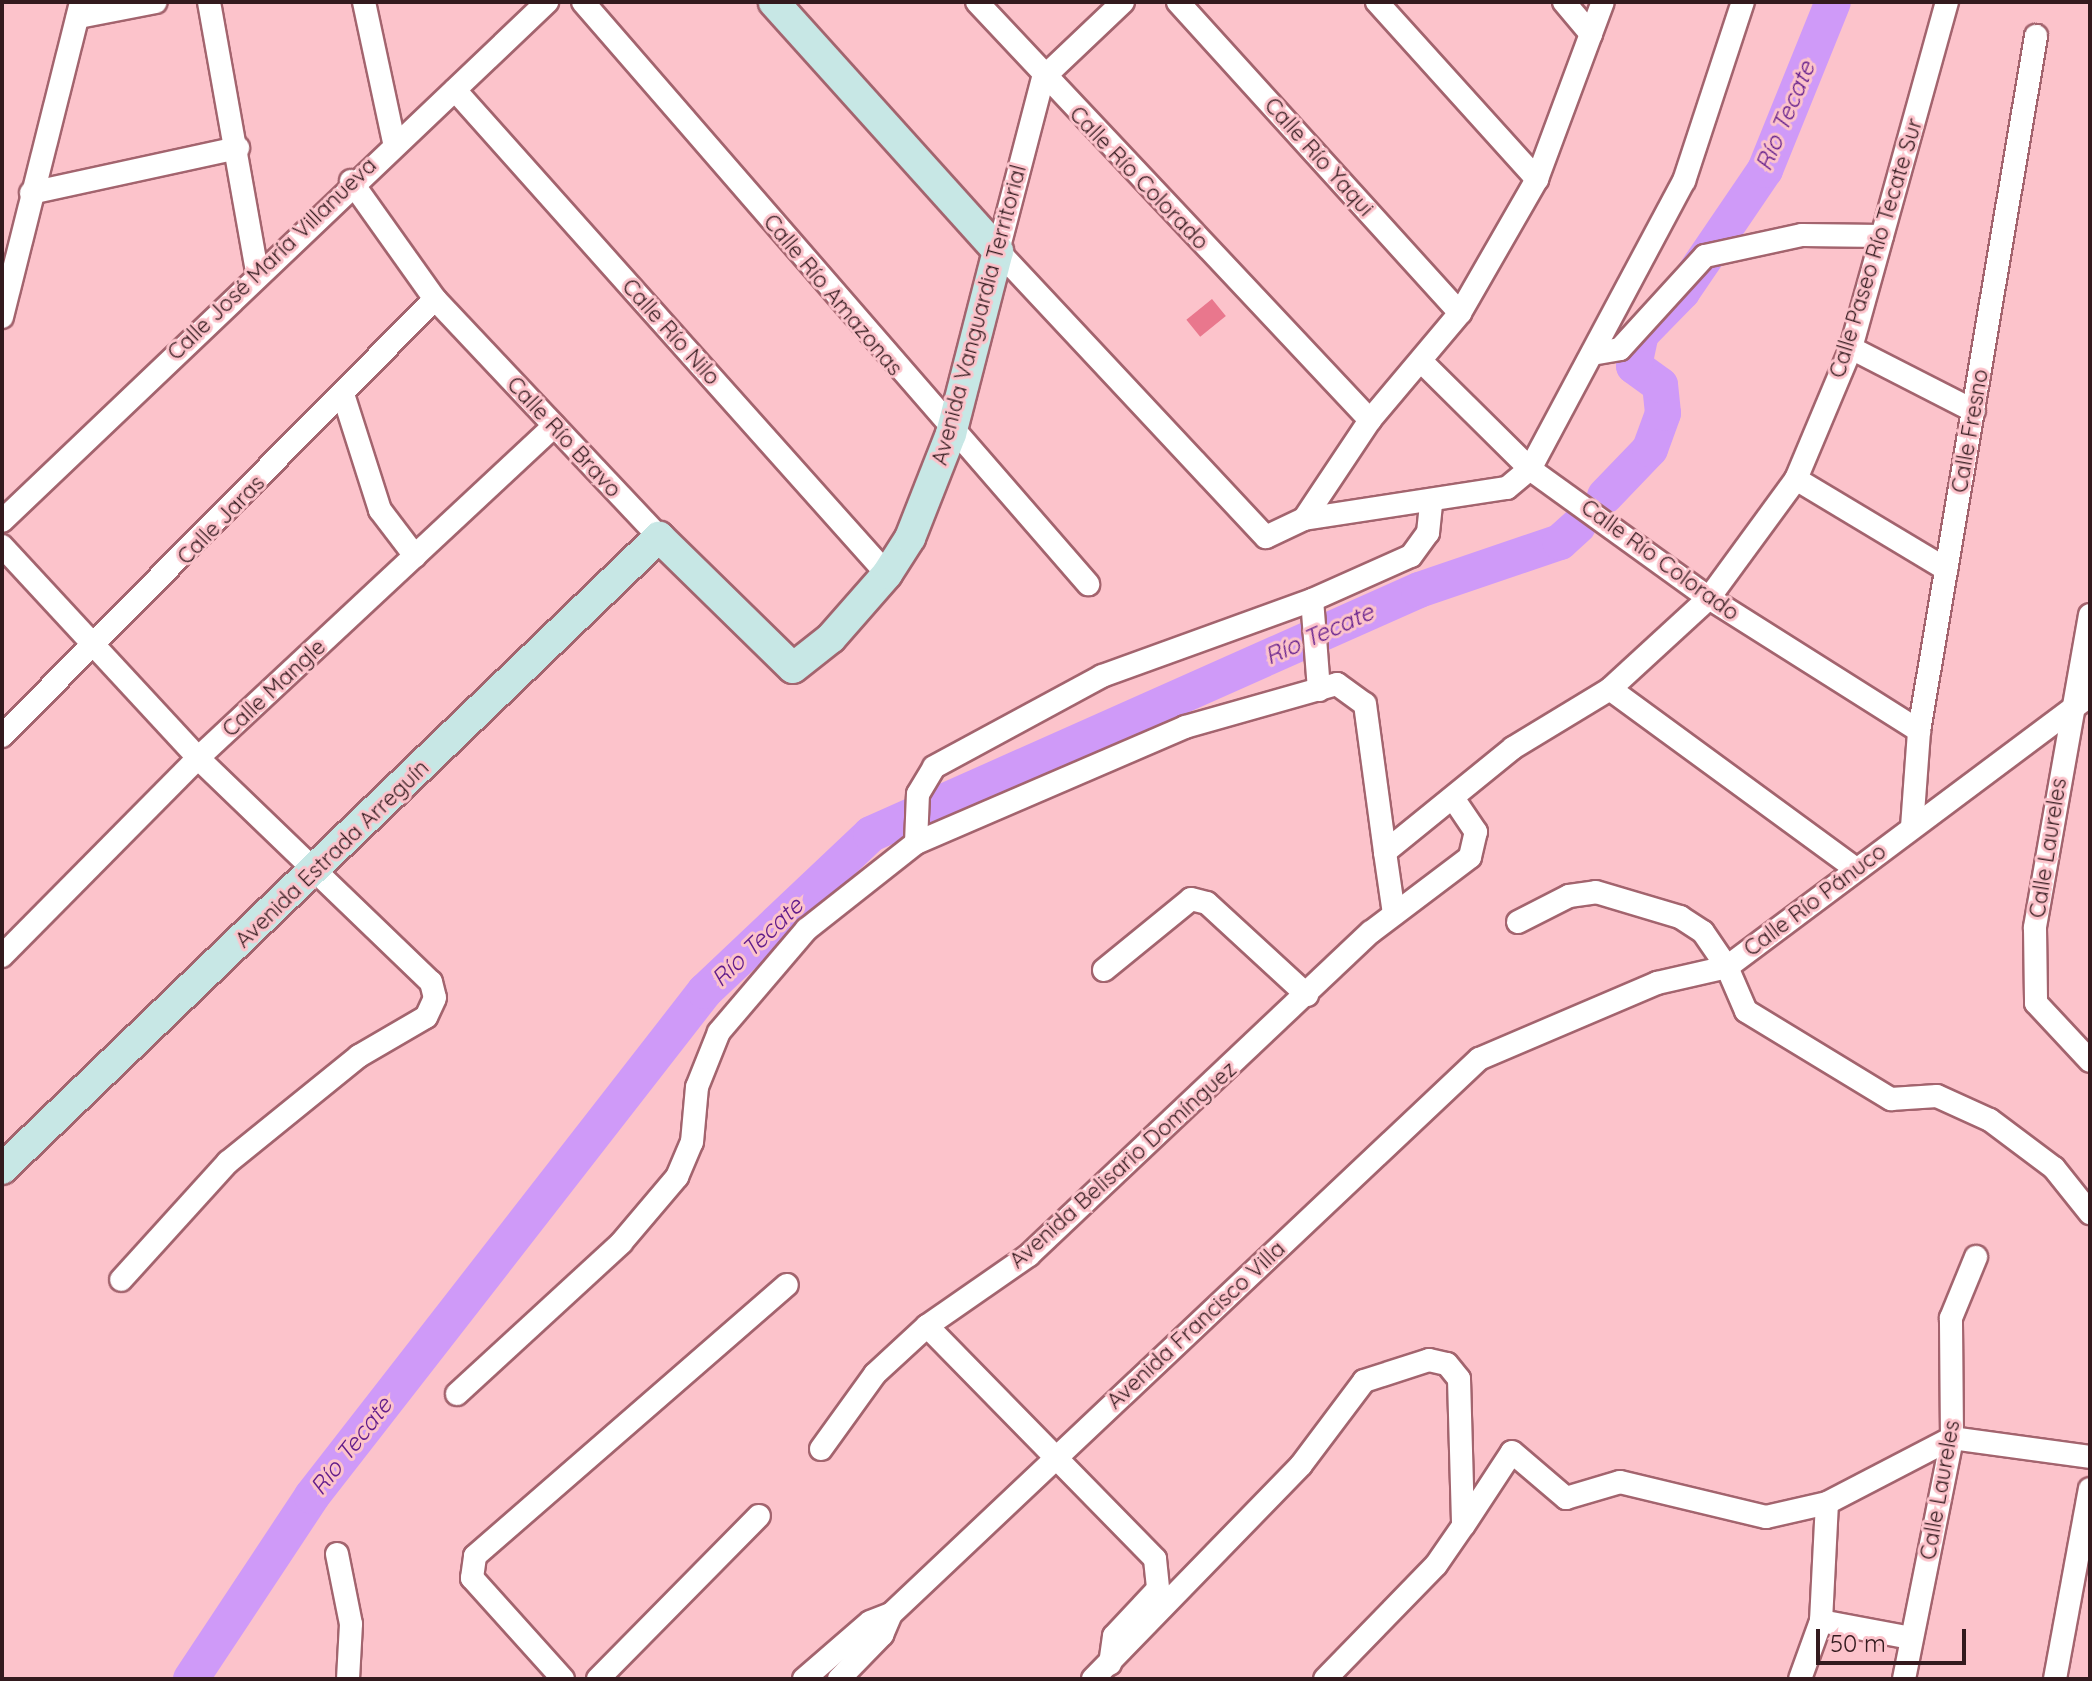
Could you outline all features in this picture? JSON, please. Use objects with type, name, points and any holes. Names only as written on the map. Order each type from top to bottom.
[{"type":"street","points":[[2,317],[31,193],[80,10],[156,2]]},
{"type":"street","points":[[209,2],[238,148],[257,272]]},
{"type":"street","points":[[364,2],[394,142]]},
{"type":"street","name":"Calle Río Amazonas","points":[[583,2],[951,434],[1088,584]]},
{"type":"street","points":[[774,2],[1259,534],[1275,537],[1304,519],[1507,488],[1530,469],[1684,181],[1743,2]]},
{"type":"street","name":"Calle Río Colorado","points":[[977,2],[1043,78],[1370,420]]},
{"type":"street","points":[[1043,78],[1123,2]]},
{"type":"street","name":"Calle Río Yaqui","points":[[1178,2],[1460,313]]},
{"type":"street","points":[[1377,2],[1537,179]]},
{"type":"street","points":[[1564,2],[1591,34]]},
{"type":"street","points":[[1304,519],[1370,420],[1422,362],[1460,313],[1537,179],[1603,2]]},
{"type":"street","name":"Calle Paseo Río Tecate Sur","points":[[1385,852],[1455,801],[1513,748],[1610,689],[1709,598],[1796,479],[1851,348],[1947,2]]},
{"type":"street","name":"Calle José María Villanueva","points":[[2,521],[351,181],[455,90],[538,6]]},
{"type":"street","name":"Calle Fresno","points":[[1912,827],[1919,731],[2036,36]]},
{"type":"street","name":"Avenida Vanguardia Territorial","points":[[800,666],[887,574],[910,538],[951,434],[1043,78]]},
{"type":"street","name":"Calle Río Nilo","points":[[455,90],[887,574]]},
{"type":"street","points":[[31,193],[238,148]]},
{"type":"street","name":"Calle Río Bravo","points":[[351,181],[435,299],[776,659],[800,666]]},
{"type":"street","points":[[1592,354],[1620,349],[1705,256],[1802,235],[1882,236]]},
{"type":"street","name":"Calle Jaras","points":[[2,736],[93,650],[435,299]]},
{"type":"street","points":[[1851,348],[1974,411]]},
{"type":"street","name":"Calle Río Colorado","points":[[1422,362],[1530,469],[1709,598],[1919,731]]},
{"type":"street","points":[[343,394],[380,510],[415,556]]},
{"type":"street","name":"Calle Mangle","points":[[2,956],[198,758],[554,426]]},
{"type":"street","points":[[1796,479],[1946,569]]},
{"type":"street","points":[[916,843],[918,794],[934,767],[1102,676],[1312,600],[1411,556],[1428,533],[1431,502]]},
{"type":"street","name":"Avenida Estrada Arreguín","points":[[2,1169],[659,537]]},
{"type":"street","points":[[2,546],[93,650],[198,758],[431,982],[435,998],[426,1017],[359,1056],[228,1162],[121,1280]]},
{"type":"street","points":[[1312,600],[1319,690]]},
{"type":"street","name":"Calle Laureles","points":[[2090,615],[2070,711],[2035,928],[2036,1003],[2090,1061]]},
{"type":"street","points":[[457,1394],[621,1243],[667,1188],[692,1142],[697,1087],[719,1032],[807,929],[916,843],[1185,727],[1337,684],[1365,704],[1394,914]]},
{"type":"street","points":[[1610,689],[1856,869]]},
{"type":"street","name":"Calle Río Pánuco","points":[[1507,1043],[1657,983],[1727,967],[2090,695]]},
{"type":"street","name":"Avenida Belisario Domínguez","points":[[821,1449],[875,1374],[927,1326],[1029,1255],[1394,914],[1470,857],[1476,832],[1455,801]]},
{"type":"street","points":[[1518,922],[1569,896],[1625,896],[1703,932],[1727,967],[1746,1011],[1891,1099],[1937,1096],[1990,1120],[2054,1168],[2090,1213]]},
{"type":"street","points":[[1104,970],[1191,899],[1207,903],[1307,995]]},
{"type":"street","name":"Avenida Francisco Villa","points":[[804,1679],[870,1622],[891,1614],[1479,1059],[1507,1043]]},
{"type":"street","name":"Calle Laureles","points":[[1904,1679],[1952,1438],[1951,1318],[1976,1257]]},
{"type":"street","points":[[563,1679],[472,1578],[475,1556],[787,1285]]},
{"type":"street","points":[[927,1326],[1155,1559],[1162,1577],[1114,1636],[1110,1664]]},
{"type":"street","points":[[1093,1679],[1301,1465],[1364,1381],[1429,1360],[1447,1364],[1459,1379],[1463,1526]]},
{"type":"street","points":[[1325,1679],[1436,1565],[1512,1452],[1566,1498],[1620,1482],[1766,1517],[1827,1503],[1952,1438],[2090,1457]]},
{"type":"street","points":[[2055,1679],[2090,1489]]},
{"type":"street","points":[[1800,1679],[1821,1621],[1827,1503]]},
{"type":"street","points":[[598,1679],[759,1516]]},
{"type":"street","points":[[337,1554],[351,1624],[348,1679]]},
{"type":"street","name":"Avenida Francisco Villa","points":[[839,1679],[882,1635],[891,1614]]},
{"type":"street","points":[[1821,1621],[1911,1638]]},
{"type":"building","points":[[1212,299],[1226,316],[1200,337],[1186,320]]},
{"type":"waterway","name":"Río Tecate","points":[[1605,496],[1650,449],[1663,413],[1660,385],[1634,366],[1641,334],[1682,292],[1765,170],[1833,2]]},
{"type":"waterway","name":"Río Tecate","points":[[191,1679],[312,1496],[705,991],[871,834],[1419,590],[1560,542],[1578,526]]}]
